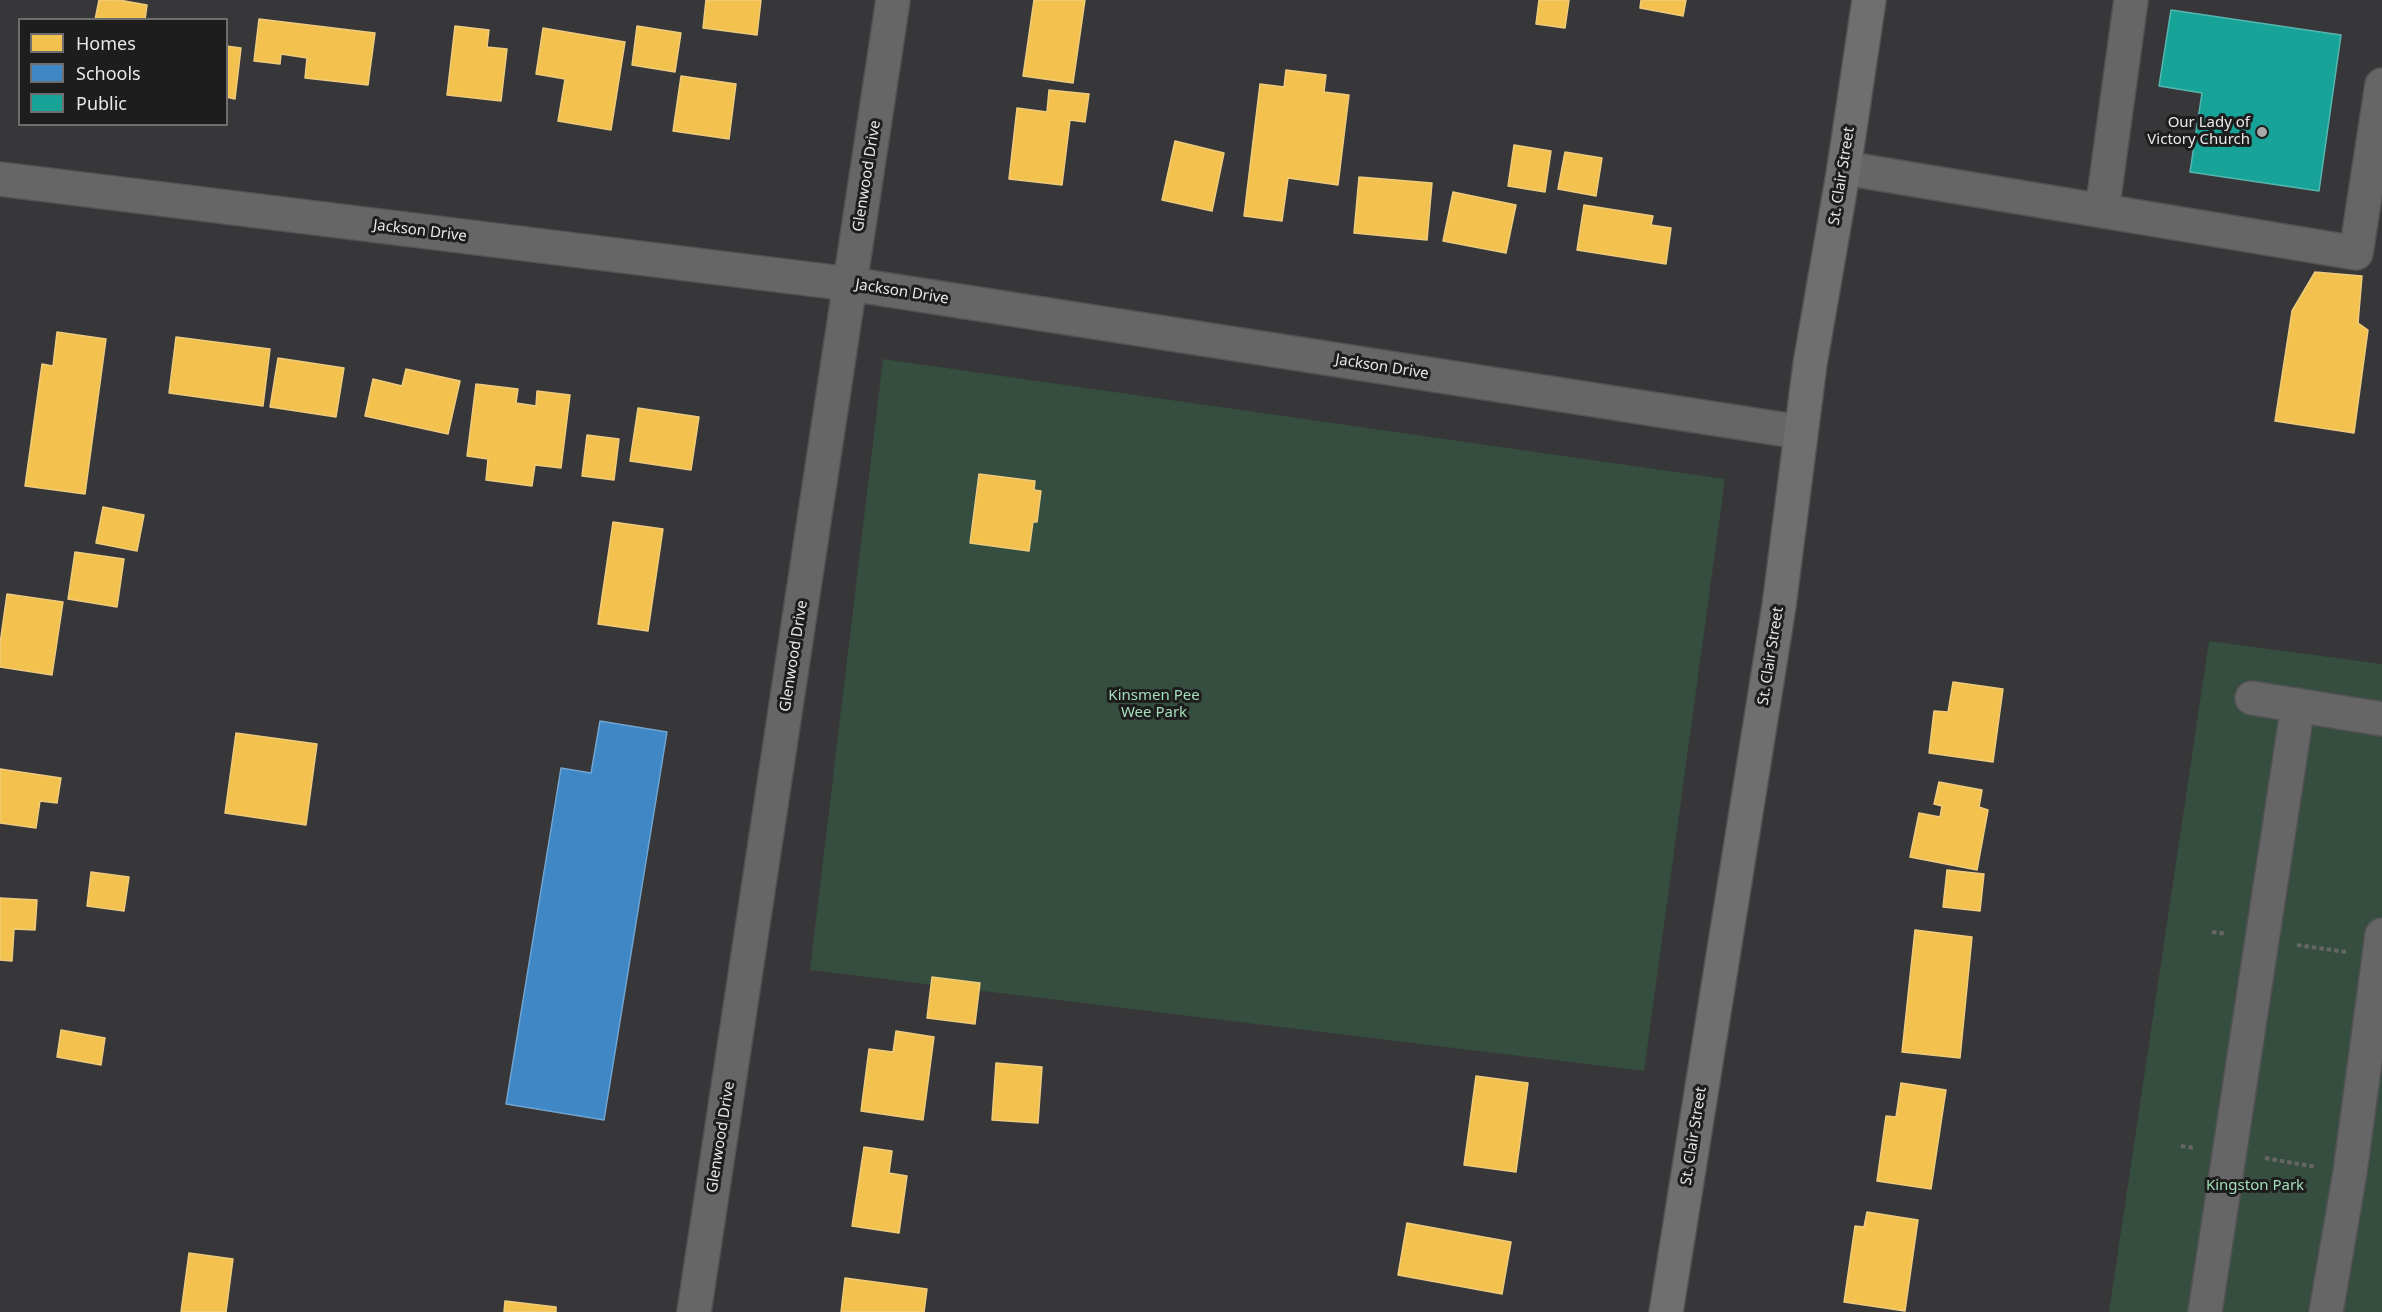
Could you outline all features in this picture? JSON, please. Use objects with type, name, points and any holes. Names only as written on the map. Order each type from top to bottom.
[{"type":"main road","name":"St. Clair Street","points":[[1666,1312],[1779,606],[1800,432],[1844,168],[1869,0]]},
{"type":"street","name":"Glenwood Drive","points":[[694,1312],[893,0]]},
{"type":"street","points":[[2102,211],[2131,0]]},
{"type":"street","points":[[1844,168],[2356,253],[2382,85]]},
{"type":"street","name":"Jackson Drive","points":[[0,178],[850,284],[1800,432]]},
{"type":"street","points":[[2252,698],[2382,719]]},
{"type":"street","points":[[2205,1312],[2298,705]]},
{"type":"street","points":[[2326,1312],[2350,1172],[2382,935]]},
{"type":"path","points":[[2181,1146],[2350,1172]]},
{"type":"green space","name":"Kinsmen Pee Wee Park","points":[[883,359],[1725,479],[1644,1071],[810,970]]},
{"type":"green space","name":"Kingston Park","points":[[2209,641],[2382,664],[2382,1312],[2109,1312]]},
{"type":"building: Homes","points":[[99,0],[119,0],[147,5],[145,18],[95,18]]},
{"type":"building: Homes","points":[[706,0],[761,0],[757,35],[703,28]]},
{"type":"building: Homes","points":[[1034,0],[1085,0],[1073,83],[1023,76]]},
{"type":"building: Homes","points":[[1539,0],[1569,0],[1565,28],[1536,24]]},
{"type":"building: Homes","points":[[1641,0],[1686,0],[1683,16],[1640,8]]},
{"type":"building: Homes","points":[[259,19],[375,33],[368,85],[305,78],[307,58],[281,54],[280,64],[254,61]]},
{"type":"building: Homes","points":[[455,26],[489,30],[487,47],[507,49],[501,101],[447,95]]},
{"type":"building: Homes","points":[[637,26],[681,33],[675,72],[632,65]]},
{"type":"building: Homes","points":[[543,28],[625,42],[611,130],[558,121],[565,79],[536,74]]},
{"type":"building: Homes","points":[[228,46],[241,48],[235,99],[228,97]]},
{"type":"building: Homes","points":[[1286,70],[1326,75],[1324,92],[1349,95],[1338,185],[1288,178],[1282,221],[1244,216],[1260,84],[1284,87]]},
{"type":"building: Homes","points":[[681,76],[736,84],[729,139],[673,131]]},
{"type":"building: Homes","points":[[1049,90],[1089,94],[1085,122],[1070,120],[1062,185],[1009,179],[1017,108],[1047,112]]},
{"type":"building: Homes","points":[[1175,141],[1224,153],[1212,211],[1162,200]]},
{"type":"building: Homes","points":[[1514,145],[1551,151],[1545,192],[1508,186]]},
{"type":"building: Homes","points":[[1565,152],[1602,158],[1596,196],[1558,189]]},
{"type":"building: Homes","points":[[1359,177],[1432,183],[1427,240],[1354,233]]},
{"type":"building: Homes","points":[[1453,192],[1516,205],[1506,253],[1443,241]]},
{"type":"building: Homes","points":[[1584,205],[1653,216],[1651,225],[1671,228],[1666,264],[1577,250]]},
{"type":"building: Homes","points":[[2315,272],[2362,276],[2358,323],[2368,330],[2354,433],[2275,421],[2292,311]]},
{"type":"building: Homes","points":[[57,332],[106,339],[85,494],[25,486],[42,364],[53,366]]},
{"type":"building: Homes","points":[[176,337],[270,349],[263,406],[169,393]]},
{"type":"building: Homes","points":[[278,358],[344,368],[336,417],[270,407]]},
{"type":"building: Homes","points":[[406,369],[460,381],[448,434],[365,416],[373,379],[402,386]]},
{"type":"building: Homes","points":[[476,384],[518,389],[516,403],[536,406],[537,391],[570,395],[561,468],[535,465],[532,486],[486,480],[488,459],[467,456]]},
{"type":"building: Homes","points":[[638,408],[699,417],[691,470],[630,461]]},
{"type":"building: Homes","points":[[587,435],[619,439],[614,480],[582,476]]},
{"type":"building: Homes","points":[[979,474],[1035,481],[1034,490],[1041,491],[1037,522],[1033,522],[1029,551],[970,543]]},
{"type":"building: Homes","points":[[103,507],[144,515],[137,551],[96,543]]},
{"type":"building: Homes","points":[[613,522],[663,529],[648,631],[598,624]]},
{"type":"building: Homes","points":[[75,552],[124,559],[117,607],[68,599]]},
{"type":"building: Homes","points":[[7,594],[63,602],[52,675],[0,667],[0,644]]},
{"type":"building: Homes","points":[[1953,682],[2003,689],[1993,762],[1929,753],[1934,711],[1948,712]]},
{"type":"building: Homes","points":[[236,733],[317,744],[306,825],[225,813]]},
{"type":"building: Homes","points":[[0,769],[61,778],[57,803],[40,801],[36,828],[0,823]]},
{"type":"building: Homes","points":[[1939,782],[1982,790],[1979,807],[1988,810],[1977,870],[1910,857],[1919,813],[1940,817],[1942,806],[1934,804]]},
{"type":"building: Homes","points":[[1947,870],[1984,874],[1980,911],[1943,907]]},
{"type":"building: Homes","points":[[91,872],[129,877],[124,911],[87,906]]},
{"type":"building: Homes","points":[[0,898],[37,900],[35,930],[14,929],[12,961],[0,960]]},
{"type":"building: Homes","points":[[1915,930],[1972,937],[1960,1058],[1902,1052]]},
{"type":"building: Homes","points":[[932,977],[980,983],[975,1024],[927,1018]]},
{"type":"building: Homes","points":[[61,1030],[105,1038],[101,1065],[57,1057]]},
{"type":"building: Homes","points":[[896,1031],[934,1037],[923,1120],[861,1111],[869,1049],[893,1052]]},
{"type":"building: Homes","points":[[996,1063],[1042,1067],[1038,1123],[992,1120]]},
{"type":"building: Homes","points":[[1476,1076],[1528,1083],[1516,1172],[1464,1165]]},
{"type":"building: Homes","points":[[1901,1083],[1946,1090],[1931,1189],[1877,1181],[1886,1116],[1896,1117]]},
{"type":"building: Homes","points":[[864,1147],[892,1151],[889,1173],[907,1176],[899,1233],[852,1226]]},
{"type":"building: Homes","points":[[1867,1212],[1918,1220],[1905,1311],[1844,1302],[1855,1226],[1864,1227]]},
{"type":"building: Homes","points":[[1407,1223],[1511,1242],[1502,1294],[1398,1275]]},
{"type":"building: Homes","points":[[189,1253],[233,1259],[226,1312],[181,1312]]},
{"type":"building: Homes","points":[[845,1278],[927,1289],[924,1312],[841,1312]]},
{"type":"building: Homes","points":[[505,1301],[556,1307],[556,1312],[504,1312]]},
{"type":"building: Schools","points":[[600,721],[667,732],[604,1120],[506,1104],[561,768],[591,773]]},
{"type":"building: Public","name":"Our Lady of Victory Church","points":[[2171,10],[2341,35],[2319,191],[2190,172],[2202,93],[2159,86]]},
{"type":"place","name":"Our Lady of Victory Church","points":[[2262,132]]}]
